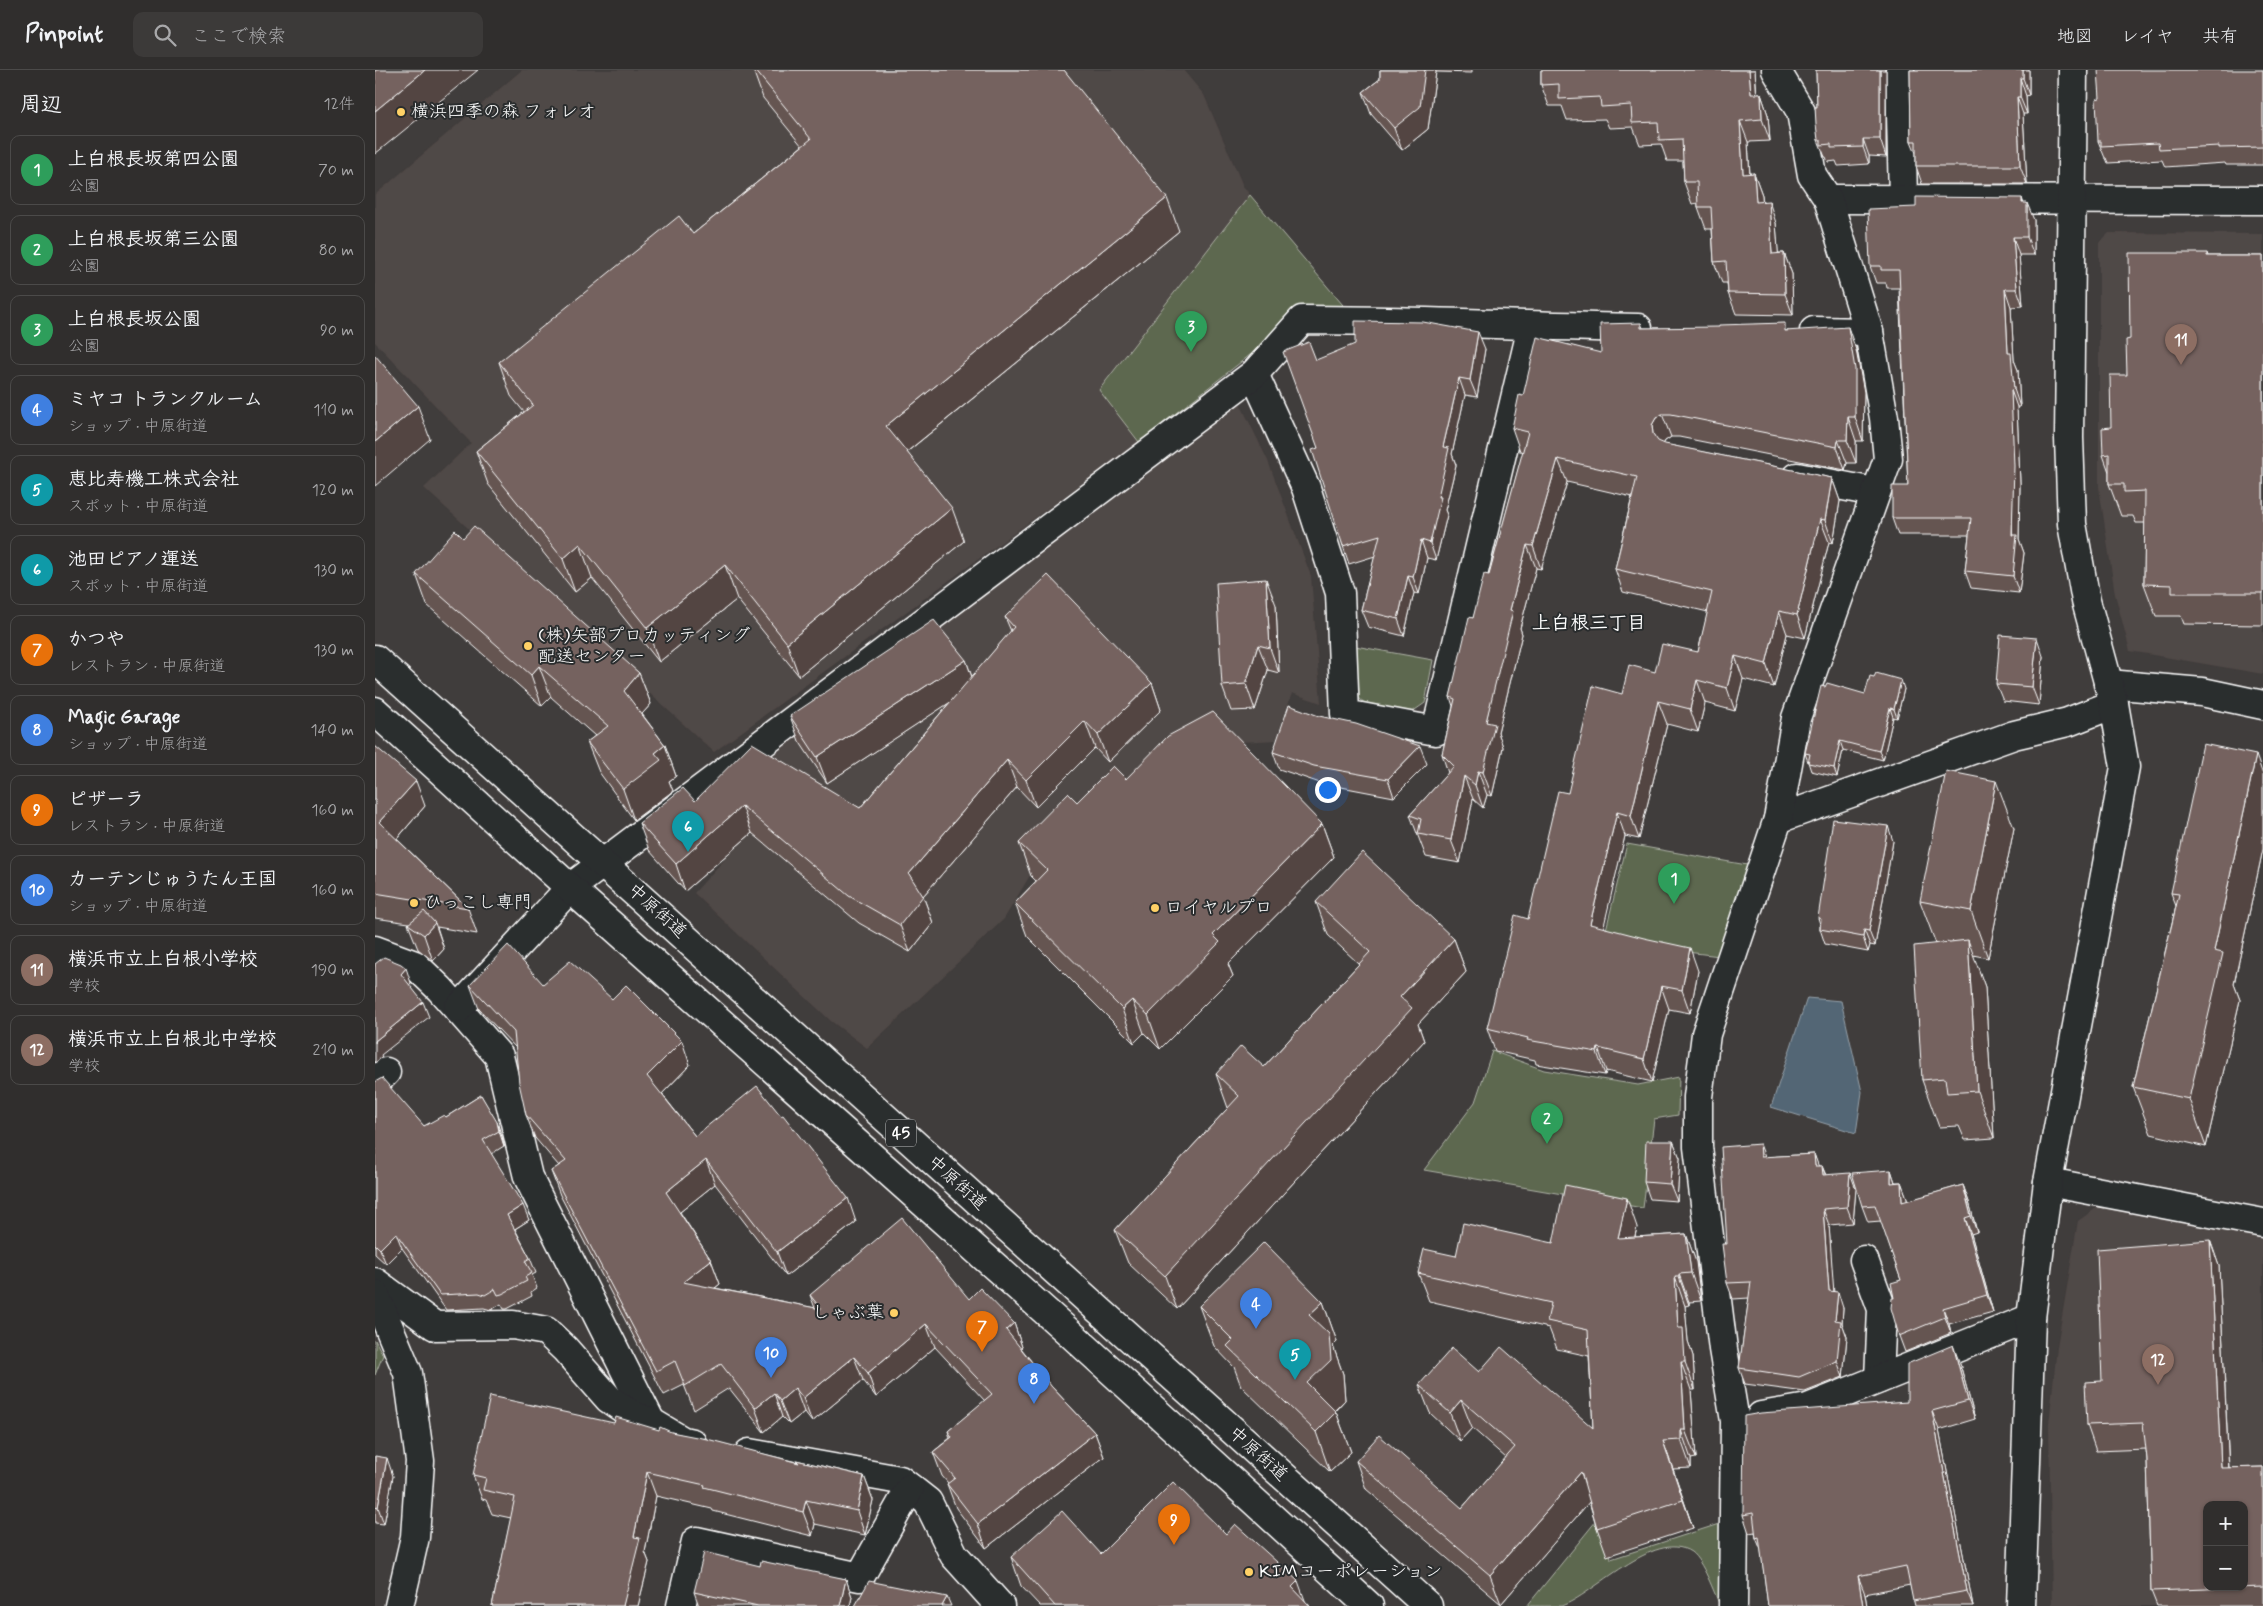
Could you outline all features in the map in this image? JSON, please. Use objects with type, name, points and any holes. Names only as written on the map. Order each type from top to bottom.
[{"type":"street","points":[[1733,1606],[1735,1421],[1723,1349],[1698,1147],[1698,1096],[1707,1034],[1778,819],[1796,718],[1874,492],[1888,459],[1884,418],[1869,332],[1828,199],[1812,175],[1801,112],[1777,70]]},
{"type":"street","points":[[1900,70],[1903,199]]},
{"type":"street","points":[[2021,1606],[2031,1318],[2048,1182],[2125,767],[2111,694],[2086,600],[2072,524],[2069,438],[2073,70]]},
{"type":"street","points":[[1828,199],[2263,200]]},
{"type":"street","points":[[459,1009],[570,888],[1254,374],[1302,320],[1396,320],[1661,329]]},
{"type":"street","points":[[1254,374],[1306,488],[1340,593],[1345,714],[1436,731],[1533,326]]},
{"type":"street","points":[[1790,331],[1869,332]]},
{"type":"street","points":[[1770,471],[1874,492]]},
{"type":"street","name":"中原街道","points":[[375,659],[1428,1606]]},
{"type":"street","points":[[1778,819],[2014,734],[2068,722],[2111,694],[2202,692],[2263,705]]},
{"type":"street","name":"中原街道","points":[[375,711],[570,888],[1072,1335],[1369,1606]]},
{"type":"street","points":[[375,950],[415,965],[459,1009],[499,1056],[528,1176],[651,1422]]},
{"type":"street","points":[[2048,1182],[2263,1223]]},
{"type":"street","points":[[1864,1260],[1882,1308],[1879,1379]]},
{"type":"street","points":[[375,1282],[435,1326],[513,1325],[546,1330],[609,1399],[631,1414],[651,1422],[683,1441],[900,1480],[928,1502],[954,1555],[999,1606]]},
{"type":"street","points":[[375,1294],[408,1373],[420,1461],[415,1536],[399,1606]]},
{"type":"street","points":[[1735,1421],[1808,1408],[2031,1318]]},
{"type":"street","points":[[681,1606],[696,1541],[860,1577],[910,1488]]},
{"type":"shaded area","points":[[522,70],[1183,70],[1204,95],[1243,186],[1250,195],[1099,390],[1139,442],[714,752],[424,488],[471,443],[375,342],[375,195]]},
{"type":"shaded area","points":[[2109,233],[2263,234],[2263,674],[2130,651],[2115,594],[2099,487],[2099,243]]},
{"type":"shaded area","points":[[1237,397],[1268,461],[1311,576],[1321,703],[1292,693],[1276,740],[1224,743],[1057,841],[1029,877],[1004,919],[867,1048],[831,1021],[694,893],[733,850],[692,806]]},
{"type":"shaded area","points":[[2099,1206],[2263,1237],[2263,1606],[2052,1606],[2049,1424],[2057,1347],[2078,1221]]},
{"type":"green space","points":[[1250,195],[1348,311],[1301,315],[1139,442],[1099,390]]},
{"type":"green space","points":[[1355,646],[1433,660],[1425,703],[1412,712],[1370,708],[1359,698]]},
{"type":"green space","points":[[1627,844],[1747,865],[1720,956],[1603,942]]},
{"type":"green space","points":[[1492,1051],[1544,1070],[1638,1085],[1679,1077],[1678,1115],[1654,1119],[1643,1208],[1424,1170],[1475,1102]]},
{"type":"green space","points":[[375,1340],[383,1355],[375,1375]]},
{"type":"green space","points":[[1605,1510],[1611,1559],[1722,1523],[1720,1606],[1700,1562],[1691,1552],[1676,1547],[1660,1549],[1642,1556],[1574,1600],[1561,1606],[1527,1606]]},
{"type":"water","points":[[1807,998],[1841,1001],[1862,1092],[1856,1133],[1771,1107]]},
{"type":"building","points":[[375,70],[425,70],[375,111]]},
{"type":"building","points":[[755,70],[1064,70],[1167,198],[886,426],[952,508],[787,643],[725,565],[647,628],[580,544],[563,559],[476,451],[533,405],[499,362],[679,216],[693,234],[811,139]]},
{"type":"building","points":[[1380,70],[1425,70],[1420,107],[1394,128],[1363,92],[1380,79]]},
{"type":"building","points":[[1541,70],[1749,70],[1751,94],[1761,94],[1762,119],[1740,121],[1743,174],[1754,173],[1756,202],[1769,201],[1772,254],[1784,253],[1785,294],[1728,293],[1726,261],[1714,262],[1711,207],[1698,207],[1697,182],[1684,182],[1682,139],[1659,140],[1658,122],[1632,123],[1631,105],[1601,107],[1600,97],[1559,99],[1559,84],[1541,85]]},
{"type":"building","points":[[1816,70],[1880,70],[1880,139],[1863,139],[1863,147],[1831,148],[1831,144],[1821,145],[1821,140],[1818,140],[1816,124]]},
{"type":"building","points":[[1910,70],[2023,70],[2023,78],[2020,78],[2020,97],[2017,97],[2020,166],[1916,166],[1916,141],[1911,141]]},
{"type":"building","points":[[2098,70],[2263,70],[2263,147],[2219,148],[2219,146],[2159,149],[2158,143],[2101,146],[2101,141],[2098,141],[2096,99],[2100,98]]},
{"type":"building","points":[[1916,197],[2022,198],[2022,203],[2027,203],[2027,237],[2013,237],[2017,289],[2005,289],[2008,353],[2011,353],[2014,389],[2011,390],[2014,466],[2012,535],[2017,535],[2013,576],[1965,571],[1971,518],[1892,518],[1892,486],[1908,486],[1899,270],[1881,270],[1881,266],[1870,266],[1868,209],[1916,207]]},
{"type":"building","points":[[2129,253],[2207,253],[2207,256],[2263,256],[2263,593],[2172,593],[2172,585],[2144,584],[2145,491],[2124,492],[2124,484],[2109,484],[2109,454],[2103,455],[2102,428],[2111,427],[2110,375],[2127,375],[2126,340],[2130,339]]},
{"type":"building","points":[[1355,321],[1423,322],[1478,332],[1470,380],[1459,378],[1443,447],[1449,448],[1438,497],[1441,497],[1430,543],[1421,540],[1413,577],[1408,576],[1398,619],[1361,610],[1380,535],[1343,546],[1312,450],[1318,448],[1283,352],[1309,342],[1316,360],[1355,344]]},
{"type":"building","points":[[1641,323],[1641,328],[1719,327],[1719,325],[1785,323],[1785,331],[1848,327],[1855,369],[1855,417],[1848,417],[1847,440],[1838,440],[1837,447],[1671,414],[1662,414],[1656,418],[1652,425],[1653,434],[1658,441],[1665,444],[1832,478],[1825,520],[1820,519],[1797,615],[1779,611],[1766,664],[1735,656],[1727,688],[1697,680],[1690,709],[1658,701],[1631,816],[1617,812],[1590,924],[1690,948],[1682,990],[1661,986],[1644,1059],[1598,1048],[1597,1052],[1527,1040],[1528,1038],[1487,1028],[1515,915],[1528,919],[1558,791],[1568,793],[1593,686],[1622,694],[1629,665],[1655,672],[1662,644],[1698,652],[1712,592],[1615,569],[1637,477],[1558,459],[1533,546],[1527,545],[1510,610],[1513,611],[1486,722],[1495,724],[1483,772],[1478,771],[1475,785],[1464,776],[1451,840],[1418,834],[1421,819],[1410,815],[1454,766],[1442,754],[1455,699],[1450,697],[1469,617],[1473,618],[1484,574],[1489,575],[1528,432],[1512,428],[1519,395],[1523,396],[1537,337],[1601,353],[1600,324]]},
{"type":"building","points":[[375,355],[418,406],[375,442]]},
{"type":"building","points":[[474,526],[639,673],[624,691],[665,745],[655,753],[661,760],[623,789],[587,742],[608,726],[539,666],[531,675],[416,574],[455,530],[463,538]]},
{"type":"building","points":[[1048,575],[1152,683],[1098,735],[1085,721],[1026,780],[1007,760],[909,874],[923,896],[900,925],[849,896],[742,806],[676,864],[639,823],[683,788],[695,801],[752,743],[860,808],[1014,627],[1005,617]]},
{"type":"building","points":[[1266,579],[1270,648],[1258,645],[1246,684],[1222,686],[1216,583]]},
{"type":"building","points":[[934,620],[966,660],[817,757],[790,716]]},
{"type":"building","points":[[2000,635],[2037,638],[2032,687],[1996,684]]},
{"type":"building","points":[[1876,673],[1901,680],[1894,709],[1890,708],[1879,751],[1840,741],[1834,768],[1808,763],[1810,754],[1805,753],[1821,686],[1825,687],[1827,683],[1865,694],[1870,676],[1874,677]]},
{"type":"building","points":[[1289,705],[1319,716],[1356,724],[1420,746],[1388,779],[1314,766],[1273,752]]},
{"type":"building","points":[[1213,712],[1322,824],[1213,935],[1220,942],[1148,1015],[1132,1000],[1122,1009],[1015,903],[1047,870],[1019,843],[1068,793],[1077,802],[1113,766],[1126,779],[1168,736]]},
{"type":"building","points":[[2203,744],[2256,755],[2214,951],[2223,953],[2189,1099],[2133,1087],[2179,894],[2171,893]]},
{"type":"building","points":[[375,746],[416,781],[379,822],[468,908],[375,893]]},
{"type":"building","points":[[1946,771],[1996,781],[1971,911],[1920,901]]},
{"type":"building","points":[[1833,819],[1888,826],[1869,931],[1864,930],[1863,937],[1820,929],[1821,919],[1818,918]]},
{"type":"building","points":[[1362,852],[1454,939],[1400,997],[1412,1008],[1165,1276],[1115,1230],[1239,1096],[1216,1074],[1241,1046],[1264,1067],[1370,952],[1316,902]]},
{"type":"building","points":[[424,911],[435,923],[424,935],[408,924]]},
{"type":"building","points":[[1968,940],[1977,1091],[1947,1093],[1945,1078],[1922,1080],[1914,946]]},
{"type":"building","points":[[508,945],[543,984],[570,961],[612,999],[626,985],[682,1041],[647,1076],[695,1136],[757,1086],[781,1116],[783,1115],[848,1198],[777,1252],[706,1160],[666,1192],[711,1260],[683,1282],[821,1309],[810,1295],[902,1218],[969,1299],[980,1288],[1014,1323],[1006,1330],[1051,1386],[1095,1433],[978,1524],[947,1484],[955,1478],[933,1452],[952,1437],[948,1431],[992,1394],[926,1324],[868,1373],[854,1357],[803,1398],[795,1388],[780,1401],[774,1393],[755,1408],[721,1364],[685,1386],[675,1361],[656,1371],[551,1171],[566,1161],[526,1115],[519,1083],[514,1032],[470,985]]},
{"type":"building","points":[[384,957],[406,968],[401,974],[423,1002],[375,1041],[375,964]]},
{"type":"building","points":[[382,1078],[424,1126],[444,1115],[446,1117],[481,1095],[497,1122],[499,1131],[483,1140],[523,1205],[507,1215],[530,1258],[525,1261],[532,1273],[525,1277],[527,1281],[498,1295],[495,1289],[485,1295],[479,1293],[440,1295],[396,1233],[380,1249],[375,1244],[375,1082]]},
{"type":"building","points":[[1646,1141],[1673,1141],[1670,1184],[1644,1182]]},
{"type":"building","points":[[1760,1144],[1761,1157],[1814,1154],[1815,1166],[1822,1166],[1823,1175],[1850,1173],[1847,1207],[1823,1209],[1829,1291],[1838,1292],[1835,1320],[1841,1321],[1837,1361],[1799,1377],[1739,1368],[1751,1282],[1727,1283],[1722,1244],[1727,1244],[1721,1147]]},
{"type":"building","points":[[1891,1170],[1891,1183],[1901,1182],[1902,1202],[1963,1185],[1971,1216],[1965,1218],[1987,1295],[1943,1308],[1945,1317],[1899,1336],[1891,1308],[1892,1298],[1894,1298],[1891,1283],[1901,1280],[1875,1205],[1862,1206],[1852,1173]]},
{"type":"building","points":[[1565,1185],[1627,1198],[1618,1238],[1686,1234],[1691,1273],[1679,1274],[1679,1277],[1675,1277],[1678,1328],[1683,1328],[1685,1362],[1681,1362],[1685,1430],[1681,1430],[1681,1440],[1663,1441],[1683,1500],[1597,1528],[1581,1472],[1490,1575],[1356,1461],[1379,1435],[1462,1508],[1515,1447],[1461,1400],[1450,1413],[1419,1385],[1452,1348],[1479,1372],[1501,1347],[1593,1428],[1588,1330],[1547,1321],[1551,1303],[1418,1273],[1424,1249],[1456,1256],[1463,1223],[1553,1243]]},
{"type":"building","points":[[2210,1240],[2221,1468],[2263,1467],[2263,1587],[2248,1588],[2248,1501],[2203,1501],[2203,1589],[2151,1591],[2147,1459],[2143,1423],[2087,1425],[2085,1382],[2102,1381],[2097,1249]]},
{"type":"building","points":[[1264,1242],[1323,1302],[1309,1315],[1329,1334],[1331,1360],[1307,1383],[1336,1412],[1316,1432],[1227,1346],[1233,1340],[1199,1306]]},
{"type":"building","points":[[1953,1345],[1968,1401],[1932,1411],[1967,1591],[1913,1601],[1906,1566],[1858,1576],[1863,1606],[1768,1606],[1759,1537],[1756,1538],[1753,1513],[1743,1515],[1744,1416],[1761,1413],[1907,1402],[1907,1364]]},
{"type":"building","points":[[490,1396],[614,1423],[616,1417],[659,1430],[660,1427],[671,1432],[707,1439],[799,1463],[796,1460],[864,1476],[857,1511],[806,1500],[803,1512],[704,1487],[705,1485],[647,1472],[634,1537],[640,1538],[623,1606],[492,1606],[515,1497],[483,1490],[486,1478],[473,1475]]},
{"type":"building","points":[[375,1456],[387,1458],[378,1507],[375,1506]]},
{"type":"building","points":[[1173,1482],[1226,1534],[1235,1524],[1298,1581],[1292,1587],[1310,1606],[1055,1606],[1011,1557],[1062,1511],[1101,1554]]},
{"type":"building","points":[[704,1552],[760,1566],[761,1561],[846,1579],[840,1606],[758,1606],[694,1592]]},
{"type":"building","points":[[869,1581],[947,1597],[942,1606],[855,1606]]},
{"type":"place","name":"横浜四季の森 フォレオ","points":[[401,112]]},
{"type":"place","name":"上白根長坂公園","points":[[1191,352]]},
{"type":"place","name":"横浜市立上白根小学校","points":[[2181,365]]},
{"type":"place","name":"(株)矢部プロカッティング 配送センター","points":[[528,646]]},
{"type":"place","name":"池田ピアノ運送","points":[[688,852]]},
{"type":"place","name":"ひっこし専門","points":[[414,903]]},
{"type":"place","name":"上白根長坂第四公園","points":[[1674,904]]},
{"type":"place","name":"ロイヤルプロ","points":[[1155,908]]},
{"type":"place","name":"上白根長坂第三公園","points":[[1547,1144]]},
{"type":"place","name":"しゃぶ葉","points":[[894,1313]]},
{"type":"place","name":"ミヤコ トランクルーム","points":[[1256,1329]]},
{"type":"place","name":"かつや","points":[[982,1352]]},
{"type":"place","name":"カーテンじゅうたん王国","points":[[771,1378]]},
{"type":"place","name":"恵比寿機工株式会社","points":[[1295,1380]]},
{"type":"place","name":"横浜市立上白根北中学校","points":[[2158,1385]]},
{"type":"place","name":"Magic Garage","points":[[1034,1404]]},
{"type":"place","name":"ピザーラ","points":[[1174,1545]]},
{"type":"place","name":"KIMコーポレーション","points":[[1249,1572]]},
{"type":"district","name":"上白根三丁目","points":[[1589,623]]}]
